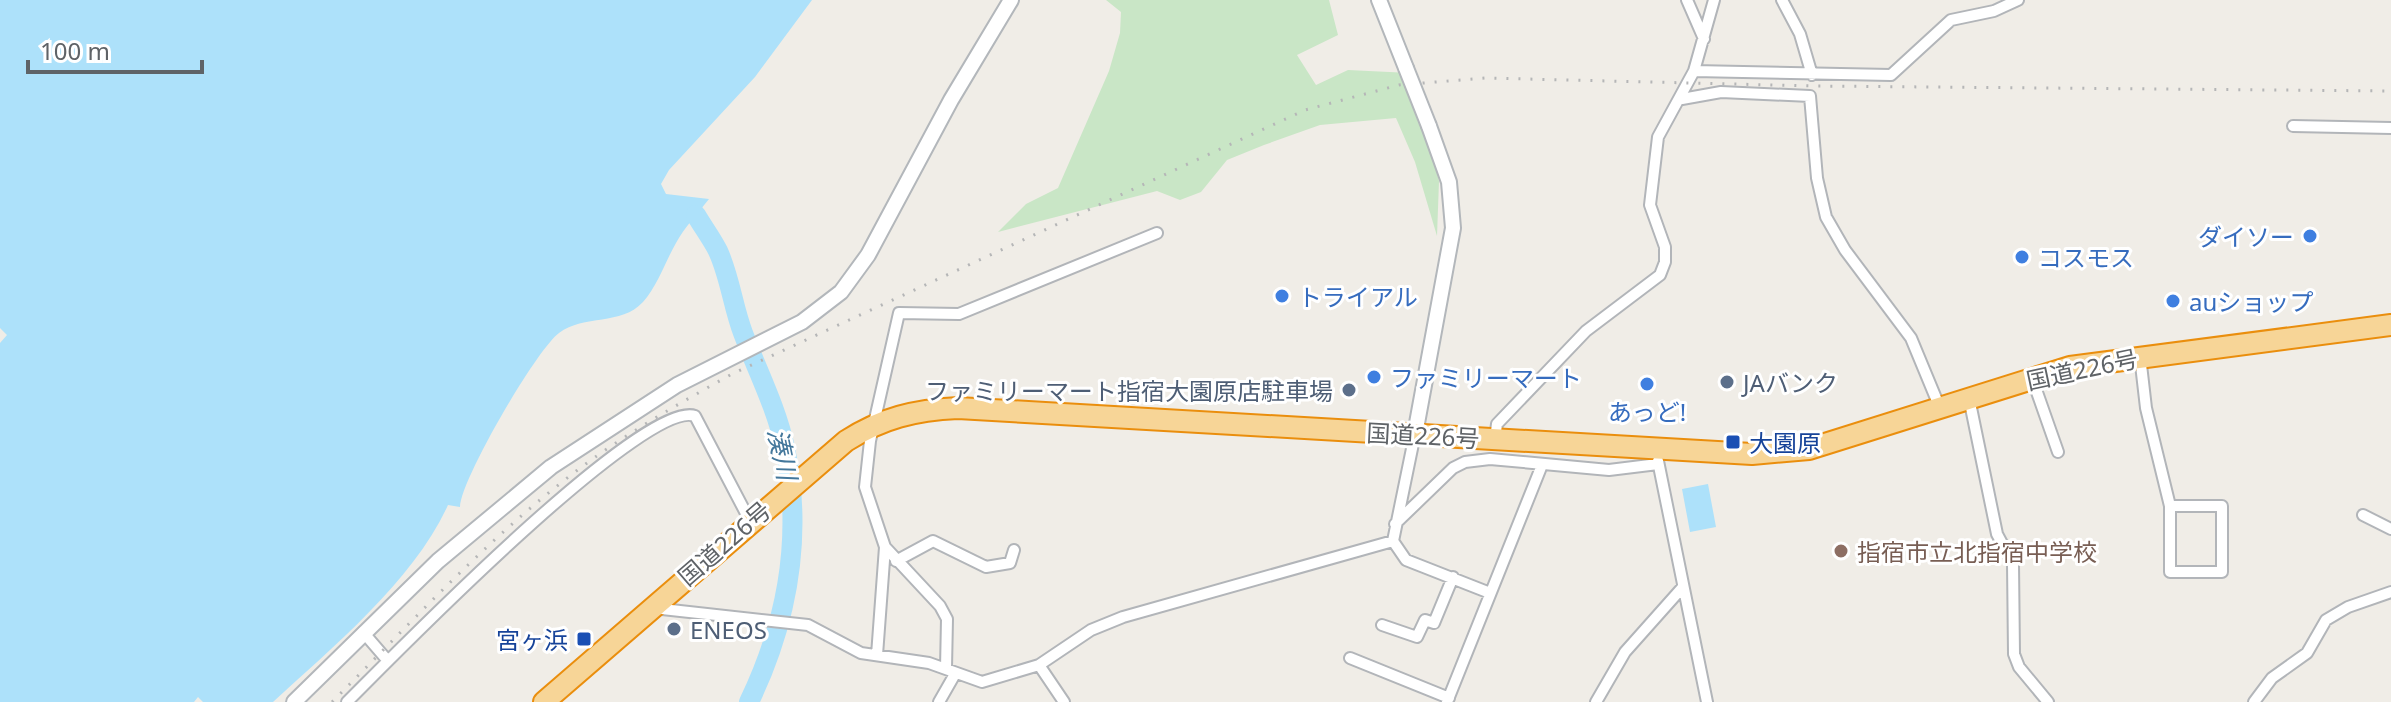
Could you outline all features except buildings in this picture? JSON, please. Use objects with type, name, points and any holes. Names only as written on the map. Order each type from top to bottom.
[{"type":"highway","name":"国道226号","points":[[544,702],[812,468],[874,423],[916,410],[958,408],[1495,439],[1658,457],[1752,454],[1809,449],[2070,367],[2391,325]]},
{"type":"street","points":[[294,702],[363,632],[490,515],[551,467],[641,407],[829,304],[856,274],[951,100],[1011,0]]},
{"type":"street","points":[[1379,0],[1449,182],[1453,228],[1393,541],[1406,560],[1490,593]]},
{"type":"street","points":[[1687,0],[1704,39]]},
{"type":"street","points":[[1495,439],[1497,424],[1586,331],[1660,275],[1665,262],[1665,247],[1650,205],[1658,137],[1665,120],[1682,99],[1694,71],[1714,0]]},
{"type":"street","points":[[1782,0],[1800,34],[1812,75]]},
{"type":"street","points":[[1694,71],[1891,75],[1951,20],[1994,11],[2018,0]]},
{"type":"street","points":[[1682,99],[1721,92],[1810,96],[1817,178],[1826,217],[1845,250],[1911,338],[1940,408]]},
{"type":"street","points":[[2293,126],[2391,128]]},
{"type":"street","points":[[939,702],[950,671],[947,619],[940,606],[885,547],[865,487],[874,423],[899,313],[959,314],[1157,233]]},
{"type":"street","points":[[2140,356],[2149,421],[2170,506],[2170,572],[2222,572],[2222,506],[2170,506]]},
{"type":"street","points":[[2032,378],[2058,452]]},
{"type":"street","points":[[1969,398],[1997,534],[2013,564],[2016,587],[2014,654],[2019,667],[2048,702]]},
{"type":"street","points":[[347,702],[487,562],[558,500],[646,435],[681,415],[695,416],[750,521]]},
{"type":"street","points":[[1395,524],[1453,468],[1465,462],[1490,459],[1609,470],[1658,457],[1707,702]]},
{"type":"street","points":[[1350,658],[1448,700],[1542,465]]},
{"type":"street","points":[[2363,515],[2391,529]]},
{"type":"street","points":[[896,561],[933,541],[986,567],[1010,563],[1014,550]]},
{"type":"street","points":[[651,607],[808,625],[853,649],[950,671],[982,682],[1039,665],[1091,630],[1123,617],[1393,541]]},
{"type":"street","points":[[877,655],[885,547]]},
{"type":"street","points":[[1382,625],[1417,637],[1425,620],[1434,623],[1453,577]]},
{"type":"street","points":[[1596,702],[1625,652],[1682,588]]},
{"type":"street","points":[[2254,702],[2272,678],[2307,653],[2326,620],[2348,607],[2391,592]]},
{"type":"street","points":[[363,632],[388,661]]},
{"type":"street","points":[[1039,665],[1064,702]]},
{"type":"green space","points":[[1106,0],[1329,0],[1338,35],[1297,55],[1316,85],[1348,70],[1410,73],[1439,181],[1437,236],[1415,162],[1396,118],[1320,125],[1264,145],[1227,160],[1201,192],[1180,200],[1157,191],[998,232],[1026,204],[1058,188],[1109,71],[1120,33],[1121,12]]},
{"type":"water","points":[[0,0],[812,0],[755,77],[669,170],[661,184],[666,194],[709,199],[679,237],[643,302],[624,314],[569,327],[548,344],[485,445],[463,493],[460,507],[448,505],[415,560],[394,586],[273,702],[203,702],[198,697],[194,702],[0,702],[0,343],[7,335],[0,328]]},
{"type":"water","points":[[1708,484],[1716,527],[1690,532],[1682,489]]},
{"type":"waterway","name":"湊川","points":[[696,215],[722,261],[740,323],[777,419],[790,481],[792,546],[788,578],[774,641],[749,702]]},
{"type":"railway","points":[[332,702],[461,572],[529,509],[601,453],[649,422],[732,374],[1305,110],[1399,85],[1485,78],[1814,86],[2391,91]]},
{"type":"place","name":"ダイソー","points":[[2310,236]]},
{"type":"place","name":"コスモス","points":[[2022,257]]},
{"type":"place","name":"トライアル","points":[[1282,296]]},
{"type":"place","name":"auショップ","points":[[2173,301]]},
{"type":"place","name":"ファミリーマート","points":[[1374,377]]},
{"type":"place","name":"JAバンク","points":[[1727,382]]},
{"type":"place","name":"あっど!","points":[[1647,384]]},
{"type":"place","name":"ファミリーマート指宿大園原店駐車場","points":[[1349,390]]},
{"type":"place","name":"大園原","points":[[1733,442]]},
{"type":"place","name":"指宿市立北指宿中学校","points":[[1841,551]]},
{"type":"place","name":"ENEOS","points":[[674,629]]},
{"type":"place","name":"宮ヶ浜","points":[[584,639]]}]
